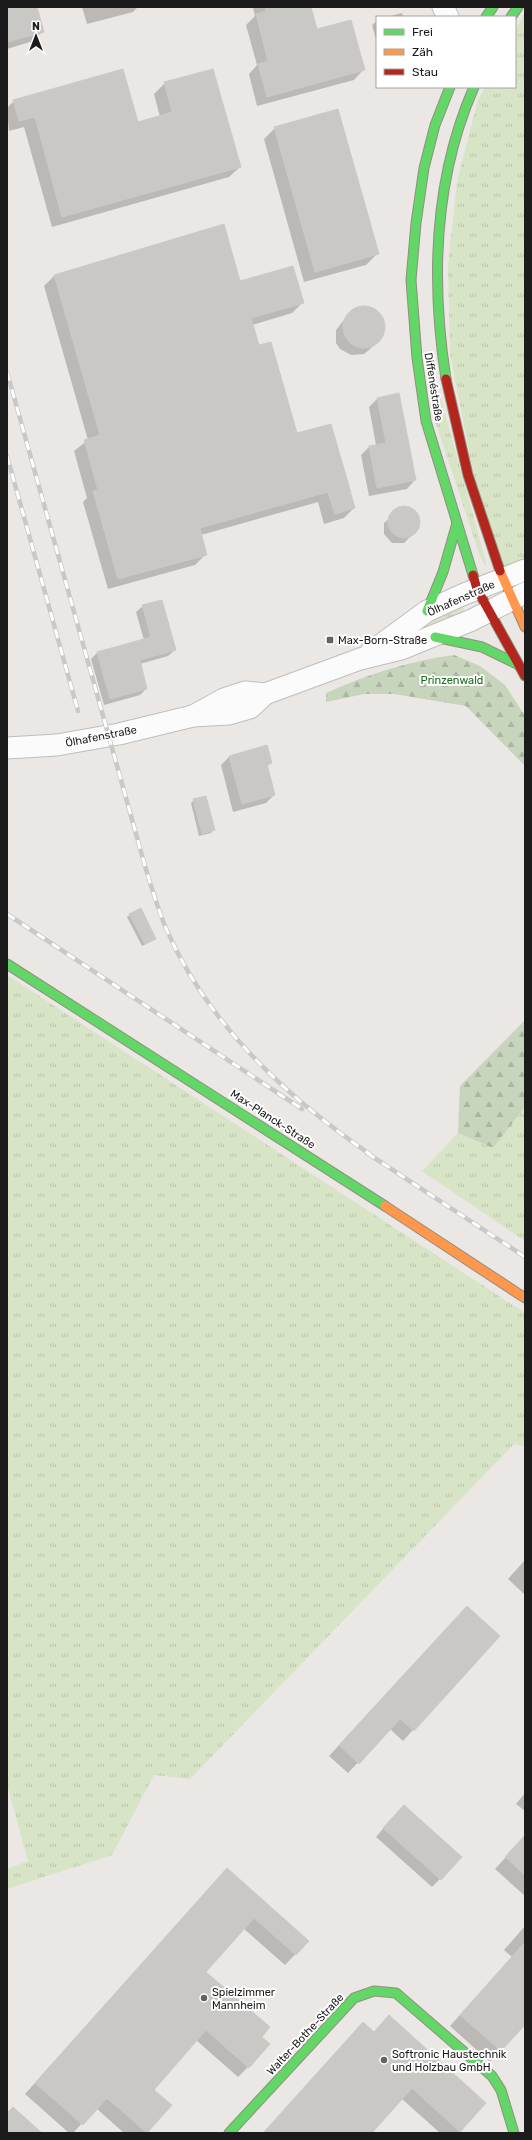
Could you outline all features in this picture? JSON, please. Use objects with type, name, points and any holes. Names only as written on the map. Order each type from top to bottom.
[{"type":"main road","points":[[512,16],[518,7]]},
{"type":"main road","name":"Diffenéstraße","points":[[450,88],[435,125],[424,168],[416,223],[411,280],[417,358],[426,421],[477,589],[488,612],[525,676]]},
{"type":"main road","name":"Diffenéstraße","points":[[474,88],[454,143],[446,177],[437,278],[443,355],[453,416],[465,466],[503,580],[518,596],[525,627]]},
{"type":"main road","points":[[427,611],[443,572],[457,523]]},
{"type":"main road","points":[[435,637],[482,647],[517,664]]},
{"type":"main road","name":"Max-Planck-Straße","points":[[7,964],[331,1170],[525,1298]]},
{"type":"main road","name":"Walter-Bothe-Straße","points":[[229,2133],[354,1998],[374,1991],[396,1993],[492,2076],[501,2090],[514,2133]]},
{"type":"street","points":[[491,10],[508,16]]},
{"type":"street","points":[[503,580],[525,570]]},
{"type":"street","name":"Ölhafenstraße","points":[[360,659],[427,611],[477,589],[503,580]]},
{"type":"street","points":[[488,612],[518,596]]},
{"type":"street","name":"Ölhafenstraße","points":[[7,748],[57,745],[109,736],[193,716],[224,699],[245,692],[265,694],[360,659],[401,649],[435,637],[488,612]]},
{"type":"green space","points":[[525,13],[525,570],[503,580],[483,522],[450,354],[448,266],[457,181],[478,100],[484,88],[516,88],[516,28]]},
{"type":"green space","points":[[429,373],[432,375],[438,388],[486,562],[485,565],[480,556],[435,421]]},
{"type":"green space","points":[[461,604],[466,614],[410,634],[428,621]]},
{"type":"green space","name":"Prinzenwald","points":[[454,655],[480,666],[505,685],[525,716],[525,766],[466,706],[394,694],[364,694],[326,702],[326,693],[357,680],[389,669]]},
{"type":"green space","points":[[7,975],[525,1313],[525,1447],[514,1444],[190,1779],[154,1775],[112,1855],[7,1889],[7,1869],[28,1861],[7,1785]]},
{"type":"green space","points":[[525,1020],[525,1107],[493,1148],[458,1133],[460,1086]]},
{"type":"green space","points":[[525,1107],[525,1241],[422,1171],[458,1133],[493,1148]]},
{"type":"building","points":[[7,7],[37,7],[44,32],[7,42]]},
{"type":"building","points":[[265,7],[311,7],[317,29],[351,20],[365,70],[267,97],[258,64],[268,61],[256,14],[266,11]]},
{"type":"building","points":[[123,69],[138,122],[172,112],[164,82],[213,69],[241,167],[62,217],[35,117],[19,121],[13,100]]},
{"type":"building","points":[[338,109],[379,254],[315,272],[274,127]]},
{"type":"building","points":[[224,224],[240,281],[293,266],[304,303],[251,318],[259,345],[271,342],[297,433],[331,424],[351,493],[349,493],[351,494],[355,508],[335,514],[328,492],[200,528],[207,555],[118,579],[93,491],[98,490],[84,440],[100,435],[54,275]]},
{"type":"building","points":[[364,306],[379,312],[385,327],[379,342],[364,348],[349,342],[343,327],[349,312]]},
{"type":"building","points":[[399,393],[416,480],[377,488],[369,446],[386,443],[377,398]]},
{"type":"building","points":[[401,506],[407,506],[417,513],[420,522],[419,528],[413,535],[407,538],[401,538],[391,531],[388,525],[388,519],[395,509]]},
{"type":"building","points":[[162,600],[176,650],[140,660],[147,689],[110,699],[97,652],[151,637],[142,605]]},
{"type":"building","points":[[267,745],[272,763],[267,764],[275,795],[242,804],[229,756]]},
{"type":"building","points":[[206,796],[215,830],[202,834],[193,799]]},
{"type":"building","points":[[141,908],[156,939],[145,944],[129,914]]},
{"type":"building","points":[[467,1606],[500,1636],[414,1731],[400,1719],[359,1764],[339,1745]]},
{"type":"building","points":[[404,1805],[462,1857],[441,1880],[383,1828]]},
{"type":"building","points":[[525,1835],[525,1875],[505,1857]]},
{"type":"building","points":[[227,1868],[309,1941],[296,1955],[254,1918],[206,1972],[270,2027],[262,2037],[270,2044],[249,2068],[206,2030],[154,2090],[172,2105],[147,2133],[107,2098],[83,2125],[35,2083]]},
{"type":"building","points":[[525,1942],[525,2025],[501,2051],[460,2015]]},
{"type":"building","name":"Softronic Haustechnik und Holzbau GmbH","points":[[389,2015],[486,2103],[460,2132],[412,2088],[372,2133],[263,2133],[363,2022],[374,2032]]},
{"type":"building","points":[[13,2107],[42,2133],[7,2133],[7,2113]]},
{"type":"railway","points":[[7,372],[145,866],[165,926],[182,962],[203,995],[226,1026],[251,1055],[308,1108],[371,1155]]},
{"type":"railway","points":[[7,456],[78,711]]},
{"type":"railway","points":[[7,914],[302,1109]]},
{"type":"railway","points":[[367,1153],[525,1257]]},
{"type":"traffic: fast","points":[[487,16],[493,7]]},
{"type":"traffic: fast","points":[[512,16],[518,7]]},
{"type":"traffic: fast","points":[[450,88],[435,125],[424,168],[416,223],[411,280],[417,358],[426,421],[473,575]]},
{"type":"traffic: fast","points":[[446,379],[438,305],[439,231],[451,157],[461,122],[474,88]]},
{"type":"traffic: fast","points":[[427,611],[443,572],[457,523]]},
{"type":"traffic: fast","points":[[435,637],[482,647],[517,664]]},
{"type":"traffic: fast","points":[[7,964],[385,1206]]},
{"type":"traffic: fast","points":[[229,2133],[354,1998],[374,1991],[396,1993],[492,2076],[501,2090],[514,2133]]},
{"type":"traffic: slow","points":[[500,571],[525,627]]},
{"type":"traffic: slow","points":[[385,1206],[525,1298]]},
{"type":"traffic: jam","points":[[446,379],[468,475],[500,571]]},
{"type":"traffic: jam","points":[[473,575],[477,589],[525,676]]},
{"type":"place","name":"Max-Born-Straße","points":[[330,640]]},
{"type":"place","name":"Spielzimmer Mannheim","points":[[204,1998]]},
{"type":"place","name":"Softronic Haustechnik und Holzbau GmbH","points":[[384,2060]]}]
